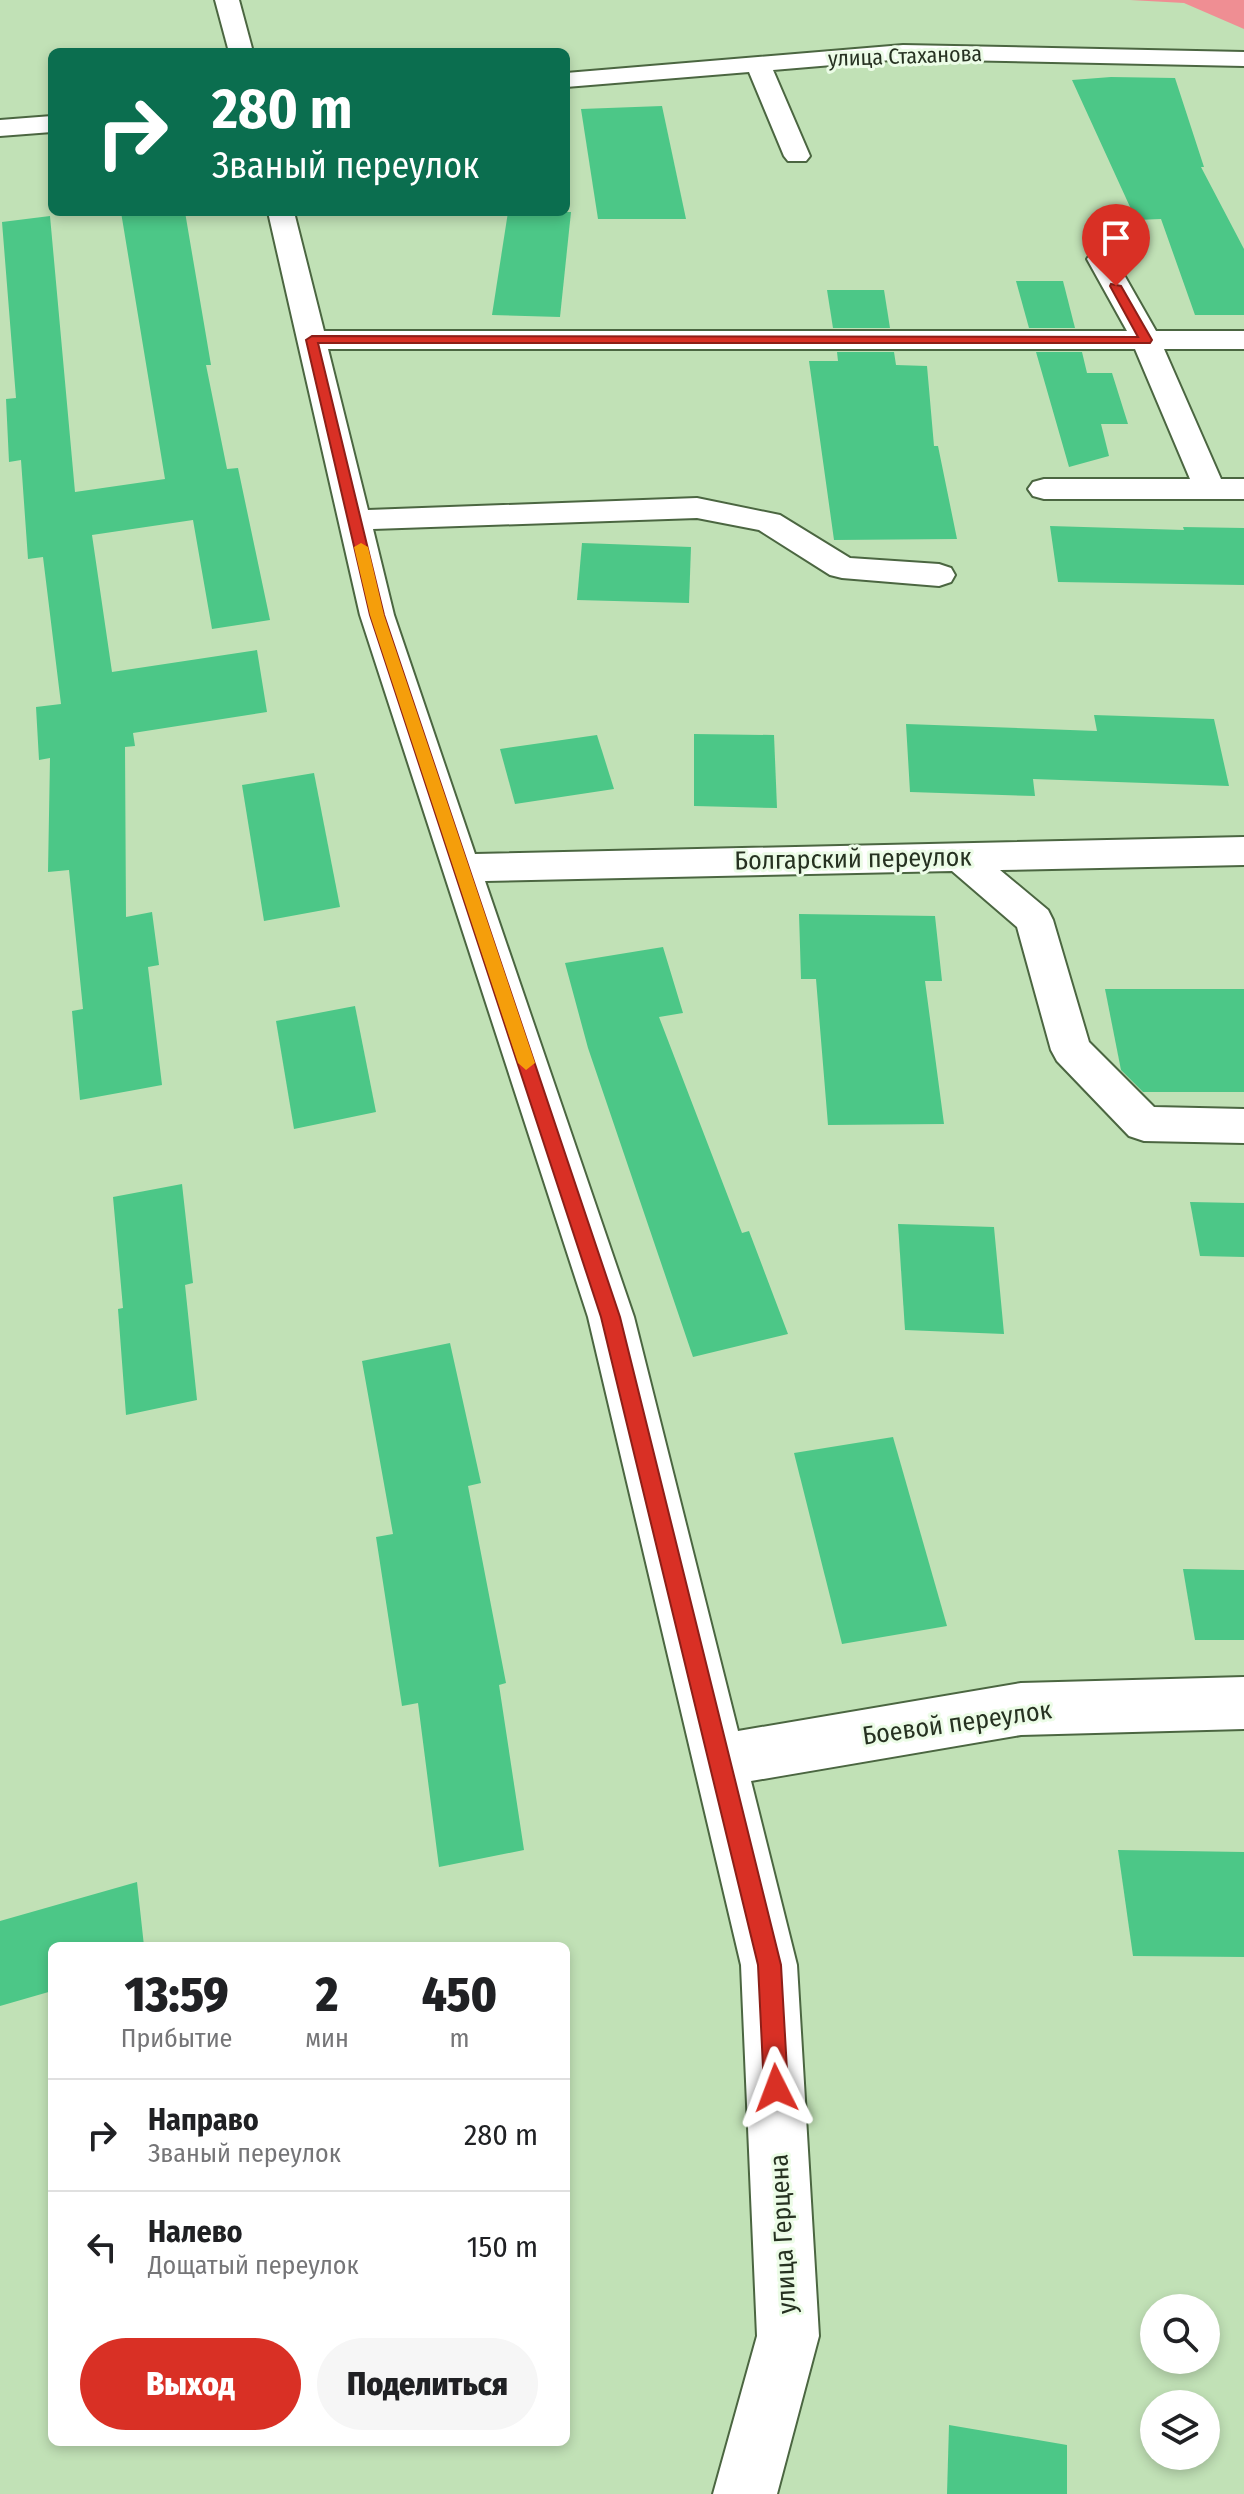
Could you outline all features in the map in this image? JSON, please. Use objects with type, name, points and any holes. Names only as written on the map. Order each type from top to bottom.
[{"type":"street","points":[[227,0],[240,48]]},
{"type":"street","name":"улица Стаханова","points":[[570,80],[903,52],[1244,59]]},
{"type":"street","points":[[758,64],[797,156]]},
{"type":"street","points":[[0,128],[48,124]]},
{"type":"street","name":"улица Герцена","points":[[282,216],[377,615],[611,1317],[769,1965],[788,2336],[745,2494]]},
{"type":"street","points":[[1101,259],[1146,340],[1210,489]]},
{"type":"street","points":[[312,340],[1244,340]]},
{"type":"street","points":[[1044,489],[1244,489]]},
{"type":"street","points":[[354,520],[697,508],[769,522],[842,568],[939,575]]},
{"type":"street","name":"Болгарский переулок","points":[[462,868],[1244,851]]},
{"type":"street","points":[[960,857],[1034,920],[1071,1050],[1144,1124],[1244,1126]]},
{"type":"street","name":"Боевой переулок","points":[[719,1760],[1021,1709],[1244,1703]]},
{"type":"shaded area","points":[[1130,0],[1244,0],[1244,29],[1184,3]]},
{"type":"building","points":[[1175,78],[1204,167],[1201,167],[1244,249],[1244,315],[1195,315],[1161,219],[1136,220],[1072,80]]},
{"type":"building","points":[[662,106],[686,219],[598,219],[581,109]]},
{"type":"building","points":[[571,212],[560,317],[492,315],[507,216],[570,216]]},
{"type":"building","points":[[50,216],[75,492],[165,479],[122,216],[186,216],[211,365],[206,365],[227,469],[238,468],[270,620],[212,629],[193,520],[92,535],[112,672],[257,650],[267,712],[133,733],[135,746],[125,747],[126,917],[152,912],[159,965],[148,967],[162,1085],[80,1100],[72,1011],[83,1009],[69,870],[48,872],[50,758],[39,760],[36,707],[61,704],[43,557],[28,559],[21,460],[9,462],[6,399],[16,398],[2,222]]},
{"type":"building","points":[[1016,281],[1063,281],[1075,328],[1029,328]]},
{"type":"building","points":[[827,290],[884,290],[890,328],[833,328]]},
{"type":"building","points":[[837,352],[894,352],[896,365],[927,366],[934,446],[938,446],[957,539],[834,540],[809,361],[838,361]]},
{"type":"building","points":[[1036,352],[1082,352],[1087,373],[1112,373],[1128,424],[1101,424],[1109,456],[1069,467]]},
{"type":"building","points":[[1050,526],[1184,530],[1183,527],[1244,528],[1244,585],[1058,582]]},
{"type":"building","points":[[582,543],[691,547],[689,603],[577,600]]},
{"type":"building","points":[[1094,715],[1214,719],[1229,786],[1033,779],[1035,796],[910,792],[906,724],[1097,731]]},
{"type":"building","points":[[694,734],[774,735],[777,808],[694,806]]},
{"type":"building","points":[[597,735],[614,789],[515,804],[500,749]]},
{"type":"building","points":[[314,773],[340,907],[264,921],[242,785]]},
{"type":"building","points":[[799,914],[935,916],[942,981],[925,981],[944,1124],[828,1125],[816,979],[801,979]]},
{"type":"building","points":[[663,947],[683,1013],[659,1017],[742,1233],[749,1231],[788,1334],[693,1357],[588,1048],[565,963]]},
{"type":"building","points":[[1105,989],[1244,989],[1244,1092],[1143,1092],[1121,1070]]},
{"type":"building","points":[[355,1006],[376,1112],[294,1129],[276,1021]]},
{"type":"building","points":[[182,1184],[193,1283],[185,1285],[197,1400],[126,1415],[118,1309],[123,1308],[113,1197]]},
{"type":"building","points":[[1190,1202],[1244,1203],[1244,1257],[1200,1256]]},
{"type":"building","points":[[898,1224],[994,1227],[1004,1334],[905,1330]]},
{"type":"building","points":[[450,1343],[481,1483],[468,1486],[506,1683],[499,1685],[524,1850],[439,1867],[418,1703],[402,1706],[376,1537],[393,1534],[362,1361]]},
{"type":"building","points":[[893,1437],[947,1626],[842,1644],[794,1453]]},
{"type":"building","points":[[1183,1569],[1244,1570],[1244,1640],[1195,1640]]},
{"type":"building","points":[[1118,1850],[1244,1852],[1244,1957],[1133,1956]]},
{"type":"building","points":[[137,1882],[144,1942],[48,1942],[48,1992],[0,2006],[0,1921]]},
{"type":"building","points":[[949,2425],[1067,2445],[1067,2494],[947,2494]]},
{"type":"slow traffic","points":[[361,547],[377,615],[526,1063]]},
{"type":"route","points":[[776,2088],[769,1965],[611,1317],[377,615],[312,340],[1146,340],[1116,286]]}]
